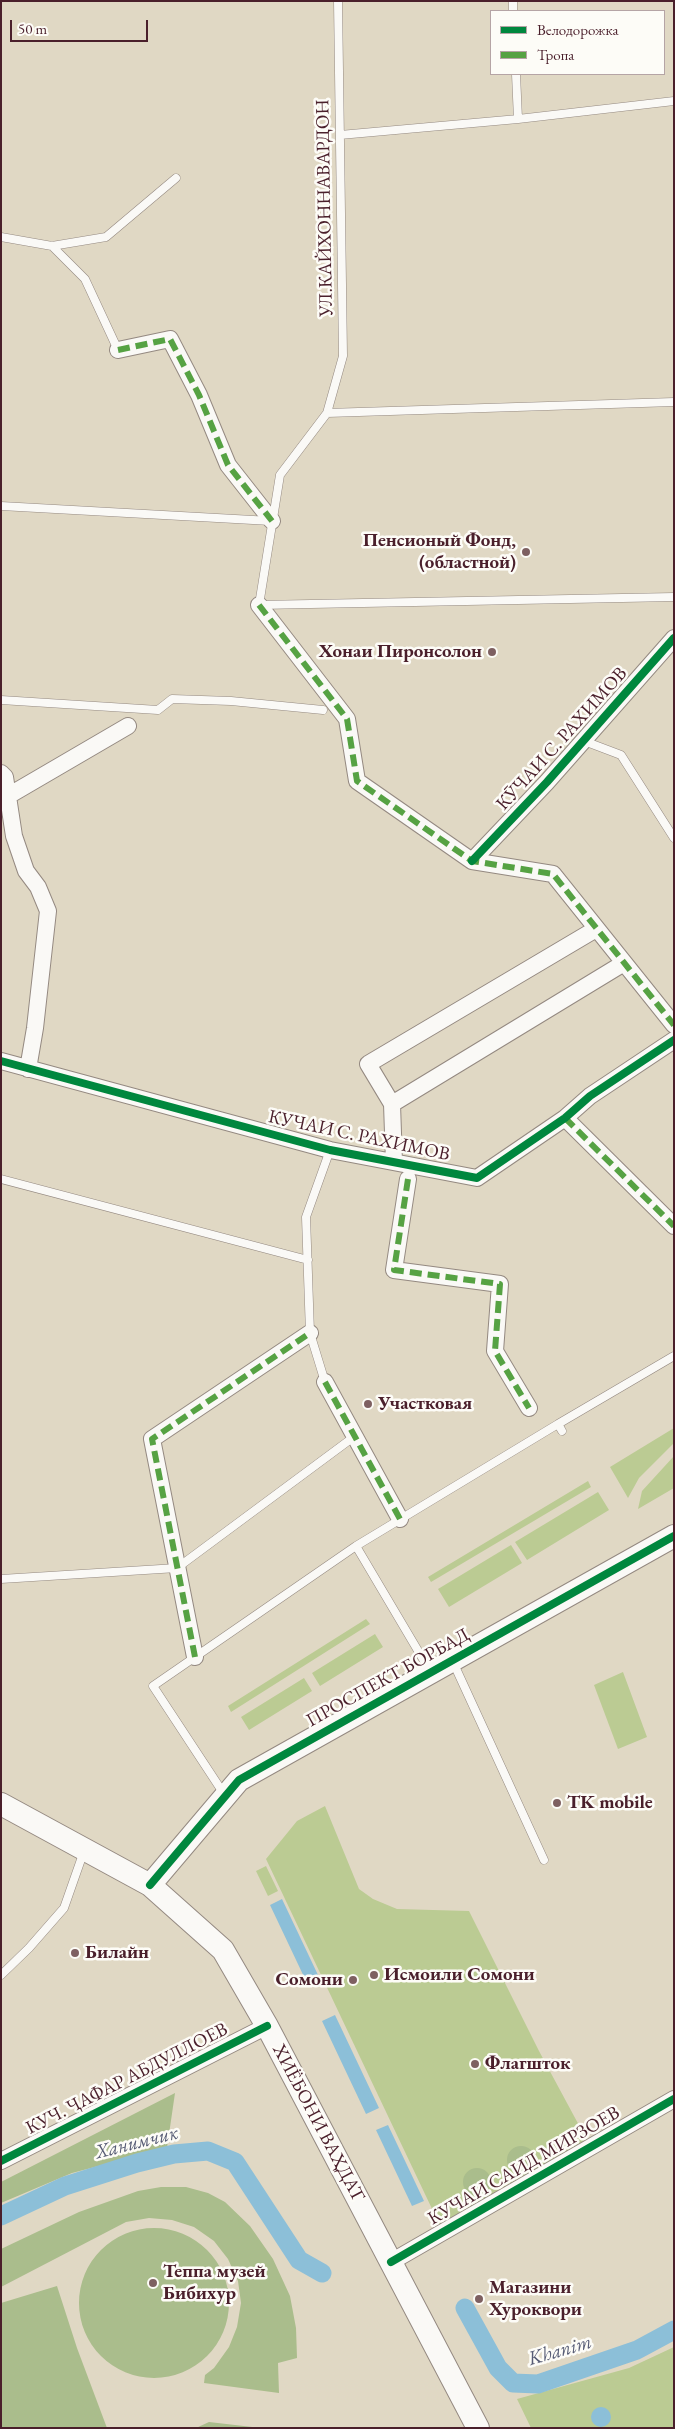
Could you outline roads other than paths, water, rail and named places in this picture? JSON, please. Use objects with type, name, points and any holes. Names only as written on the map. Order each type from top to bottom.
[{"type":"main road","name":"ПРОСПЕКТ БОРБАД","points":[[150,1885],[239,1780],[674,1536]]},
{"type":"main road","name":"ХИЁБОНИ ВАҲДАТ","points":[[1,1804],[150,1885],[223,1950],[267,2026],[478,2428]]},
{"type":"street","points":[[118,350],[170,339],[199,395],[228,465],[272,521]]},
{"type":"street","points":[[259,605],[347,719],[357,781],[472,861],[553,874],[674,1025]]},
{"type":"street","name":"КӮЧАИ С. РАХИМОВ","points":[[472,861],[583,741],[674,638]]},
{"type":"street","points":[[6,805],[128,726]]},
{"type":"street","points":[[1,773],[5,777],[6,805],[26,871],[38,887],[48,910],[35,1028],[28,1069]]},
{"type":"street","points":[[394,1162],[392,1104],[368,1064],[596,929]]},
{"type":"street","points":[[392,1104],[624,963]]},
{"type":"street","name":"КУЧАИ С. РАХИМОВ","points":[[1,1061],[330,1150],[478,1178],[566,1118],[590,1096],[674,1040]]},
{"type":"street","points":[[566,1118],[674,1226]]},
{"type":"street","points":[[408,1180],[394,1270],[500,1284],[496,1351],[529,1408]]},
{"type":"street","points":[[195,1656],[152,1439],[310,1333]]},
{"type":"street","points":[[325,1382],[400,1519]]},
{"type":"street","name":"КУЧ. ҶАФАР АБДУЛЛОЕВ","points":[[1,2161],[267,2026]]},
{"type":"street","name":"КУЧАИ САИД МИРЗОЕВ","points":[[391,2262],[674,2099]]},
{"type":"lane","name":"УЛ.КАЙХОННАВАРДОН","points":[[259,605],[280,475],[327,412],[343,356],[338,1]]},
{"type":"lane","points":[[516,75],[518,119]]},
{"type":"lane","points":[[340,135],[518,119],[674,102]]},
{"type":"lane","points":[[1,237],[52,246],[106,237],[176,178]]},
{"type":"lane","points":[[52,246],[85,280],[118,350]]},
{"type":"lane","points":[[327,412],[674,402]]},
{"type":"lane","points":[[1,506],[272,521]]},
{"type":"lane","points":[[259,605],[674,597]]},
{"type":"lane","points":[[1,700],[158,710],[172,699],[231,701],[323,710]]},
{"type":"lane","points":[[583,741],[621,754],[674,838]]},
{"type":"lane","points":[[325,1382],[310,1333],[306,1217],[330,1150]]},
{"type":"lane","points":[[1,1179],[308,1260]]},
{"type":"lane","points":[[225,1797],[153,1686],[356,1546],[560,1428],[674,1356]]},
{"type":"lane","points":[[1,1579],[177,1568],[355,1436]]},
{"type":"lane","points":[[356,1546],[431,1673]]},
{"type":"lane","points":[[452,1661],[544,1860]]},
{"type":"lane","points":[[1,1975],[29,1948],[64,1908],[84,1849]]},
{"type":"water","points":[[282,1899],[318,1975],[306,1981],[270,1905]]},
{"type":"water","points":[[335,2015],[379,2108],[366,2114],[322,2021]]},
{"type":"water","points":[[388,2125],[424,2201],[412,2206],[376,2130]]},
{"type":"water","points":[[601,2407],[608,2410],[611,2417],[608,2424],[601,2427],[594,2424],[591,2417],[594,2410]]},
{"type":"waterway","name":"Ханимчик","points":[[1,2216],[65,2186],[137,2163],[174,2154],[208,2151],[235,2162],[299,2260],[322,2273]]},
{"type":"waterway","name":"Khanim","points":[[465,2308],[498,2368],[513,2383],[538,2384],[637,2350],[674,2330]]},
{"type":"place","name":"Пенсионый Фонд, (областной)","points":[[526,552]]},
{"type":"place","name":"Хонаи Пиронсолон","points":[[492,652]]},
{"type":"place","name":"Участковая","points":[[368,1404]]},
{"type":"place","name":"TK mobile","points":[[557,1803]]},
{"type":"place","name":"Билайн","points":[[75,1953]]},
{"type":"place","name":"Исмоили Сомони","points":[[374,1975]]},
{"type":"place","name":"Сомони","points":[[353,1980]]},
{"type":"place","name":"Флагшток","points":[[475,2064]]},
{"type":"place","name":"Теппа музей Бибихур","points":[[153,2283]]},
{"type":"place","name":"Магазини Хуроквори","points":[[479,2299]]}]
